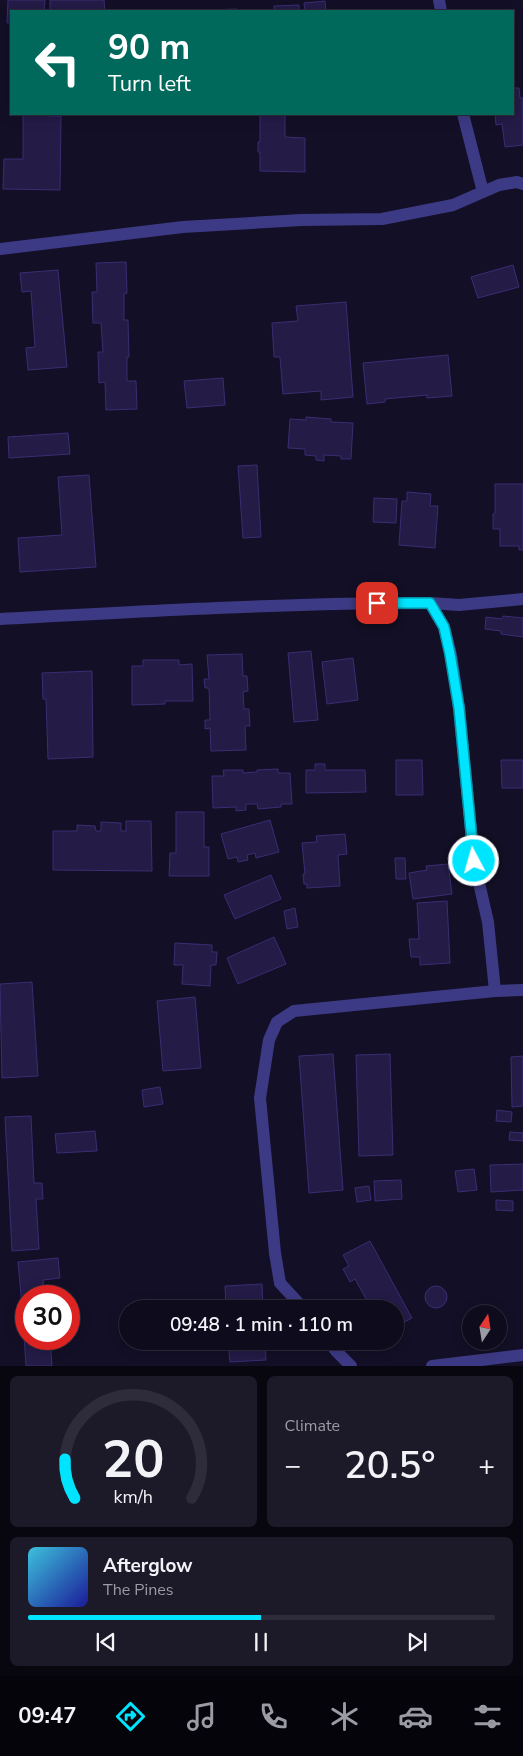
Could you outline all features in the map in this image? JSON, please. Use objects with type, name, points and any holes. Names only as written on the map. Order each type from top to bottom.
[{"type":"street","points":[[463,115],[482,192]]},
{"type":"street","points":[[0,249],[183,227],[302,220],[382,219],[453,205],[499,185],[517,182],[523,184]]},
{"type":"street","points":[[0,619],[230,606],[350,603],[459,605],[523,599]]},
{"type":"street","points":[[430,603],[444,627],[450,654],[459,708],[474,861],[488,922],[495,991]]},
{"type":"street","points":[[296,1300],[280,1283],[275,1253],[260,1098],[269,1040],[277,1022],[294,1011],[495,991],[523,990]]},
{"type":"street","points":[[335,1350],[352,1366]]},
{"type":"street","points":[[432,1366],[523,1355]]},
{"type":"building","points":[[8,0],[45,0],[44,10],[10,10],[10,23],[7,23]]},
{"type":"building","points":[[50,0],[104,0],[105,10],[50,10]]},
{"type":"building","points":[[325,1],[326,10],[305,10],[304,3]]},
{"type":"building","points":[[299,5],[299,10],[274,10],[274,6]]},
{"type":"building","points":[[514,88],[519,88],[520,98],[523,98],[523,145],[505,147],[502,124],[496,125],[495,115],[514,115]]},
{"type":"building","points":[[23,115],[61,116],[60,190],[3,189],[4,159],[23,159]]},
{"type":"building","points":[[260,115],[285,115],[285,137],[305,138],[305,172],[260,171],[258,142],[260,142]]},
{"type":"building","points":[[126,262],[127,293],[124,294],[124,320],[128,320],[129,357],[127,357],[127,381],[136,381],[137,409],[106,410],[105,382],[99,383],[98,352],[103,352],[101,323],[93,323],[92,292],[97,292],[96,263]]},
{"type":"building","points":[[513,265],[519,287],[478,298],[471,277]]},
{"type":"building","points":[[58,270],[67,367],[28,370],[26,348],[35,347],[31,291],[22,292],[20,273]]},
{"type":"building","points":[[346,302],[353,397],[321,400],[321,391],[283,394],[280,357],[274,357],[272,323],[298,321],[296,306]]},
{"type":"building","points":[[448,355],[452,396],[427,398],[427,395],[385,399],[385,402],[367,404],[363,363]]},
{"type":"building","points":[[223,378],[225,405],[187,408],[184,381]]},
{"type":"building","points":[[306,417],[331,419],[331,422],[353,423],[351,459],[341,459],[341,456],[324,455],[324,461],[316,460],[316,456],[305,455],[305,449],[288,448],[290,419],[306,420]]},
{"type":"building","points":[[68,433],[70,454],[9,458],[8,437]]},
{"type":"building","points":[[257,465],[261,537],[243,538],[238,466]]},
{"type":"building","points":[[89,475],[96,567],[20,572],[18,538],[62,535],[58,477]]},
{"type":"building","points":[[495,484],[523,484],[523,550],[519,550],[519,546],[500,546],[500,529],[493,529]]},
{"type":"building","points":[[407,492],[431,494],[430,506],[438,506],[435,548],[399,545],[402,501],[407,501]]},
{"type":"building","points":[[374,498],[397,499],[396,523],[373,522]]},
{"type":"building","points":[[503,616],[523,618],[523,637],[501,634],[501,631],[485,629],[486,617],[502,619]]},
{"type":"building","points":[[311,651],[318,720],[294,722],[288,653]]},
{"type":"building","points":[[242,654],[243,676],[247,676],[248,691],[243,692],[244,709],[249,709],[250,726],[245,726],[246,750],[211,751],[210,728],[205,729],[205,720],[210,720],[209,688],[205,688],[204,679],[209,679],[207,655]]},
{"type":"building","points":[[353,658],[358,700],[327,704],[322,662]]},
{"type":"building","points":[[143,660],[179,660],[179,665],[192,664],[193,701],[165,701],[165,704],[132,705],[132,666],[143,666]]},
{"type":"building","points":[[92,671],[93,757],[48,759],[46,699],[43,699],[42,673]]},
{"type":"building","points":[[396,760],[422,760],[423,795],[396,795]]},
{"type":"building","points":[[501,760],[523,760],[523,788],[502,788]]},
{"type":"building","points":[[315,764],[325,764],[325,770],[365,770],[366,792],[306,793],[306,770],[315,770]]},
{"type":"building","points":[[278,769],[278,773],[290,773],[292,804],[281,804],[281,807],[258,809],[257,804],[246,804],[246,810],[236,811],[236,807],[213,808],[212,776],[224,776],[223,770],[243,770],[243,773]]},
{"type":"building","points":[[176,812],[204,812],[204,847],[209,847],[209,876],[169,876],[170,853],[176,853]]},
{"type":"building","points":[[270,820],[279,852],[256,858],[255,853],[247,855],[248,860],[238,862],[237,857],[228,859],[221,834]]},
{"type":"building","points":[[126,821],[151,821],[152,871],[53,870],[53,831],[77,831],[77,825],[95,826],[96,831],[101,831],[101,822],[121,823],[121,831],[126,831]]},
{"type":"building","points":[[345,834],[347,854],[338,855],[340,886],[307,888],[307,884],[304,884],[302,843],[317,842],[316,836]]},
{"type":"building","points":[[395,858],[405,858],[406,879],[396,879]]},
{"type":"building","points":[[448,864],[452,894],[413,899],[409,873],[427,870],[426,866]]},
{"type":"building","points":[[271,875],[281,899],[235,919],[224,895]]},
{"type":"building","points":[[447,901],[450,963],[420,965],[420,957],[411,957],[409,939],[419,939],[417,903]]},
{"type":"building","points":[[295,908],[298,927],[287,929],[284,911]]},
{"type":"building","points":[[274,937],[286,964],[238,984],[227,958]]},
{"type":"building","points":[[175,943],[212,945],[212,952],[217,952],[216,965],[211,965],[210,986],[182,984],[183,965],[174,965]]},
{"type":"building","points":[[32,982],[38,1076],[2,1078],[0,984]]},
{"type":"building","points":[[195,997],[201,1068],[163,1071],[157,1001]]},
{"type":"building","points":[[333,1054],[343,1190],[309,1193],[299,1056]]},
{"type":"building","points":[[390,1054],[393,1155],[359,1156],[356,1055]]},
{"type":"building","points":[[523,1056],[523,1106],[512,1107],[511,1057]]},
{"type":"building","points":[[160,1087],[163,1104],[144,1107],[142,1090]]},
{"type":"building","points":[[497,1110],[512,1112],[511,1122],[496,1121]]},
{"type":"building","points":[[31,1116],[34,1183],[42,1183],[43,1199],[36,1199],[39,1249],[12,1251],[5,1117]]},
{"type":"building","points":[[95,1131],[97,1151],[57,1153],[55,1134]]},
{"type":"building","points":[[510,1132],[523,1133],[523,1141],[509,1140]]},
{"type":"building","points":[[523,1164],[523,1190],[491,1192],[490,1165]]},
{"type":"building","points":[[474,1169],[477,1190],[458,1192],[455,1171]]},
{"type":"building","points":[[401,1180],[402,1199],[375,1201],[374,1181]]},
{"type":"building","points":[[369,1186],[371,1200],[357,1202],[355,1188]]},
{"type":"building","points":[[496,1200],[513,1201],[513,1211],[496,1210]]},
{"type":"building","points":[[370,1241],[402,1300],[367,1300],[355,1279],[350,1282],[343,1269],[349,1266],[343,1255]]},
{"type":"building","points":[[58,1258],[60,1278],[43,1280],[44,1285],[20,1285],[18,1262]]},
{"type":"building","points":[[262,1284],[263,1300],[226,1300],[225,1286]]},
{"type":"building","points":[[436,1286],[444,1289],[447,1297],[444,1305],[436,1308],[428,1305],[425,1297],[428,1289]]},
{"type":"building","points":[[404,1303],[412,1318],[404,1322]]},
{"type":"building","points":[[25,1350],[51,1350],[52,1366],[26,1366]]},
{"type":"building","points":[[229,1350],[265,1350],[266,1360],[230,1362]]},
{"type":"route","points":[[377,603],[430,603],[444,627],[459,708],[474,861]]}]
